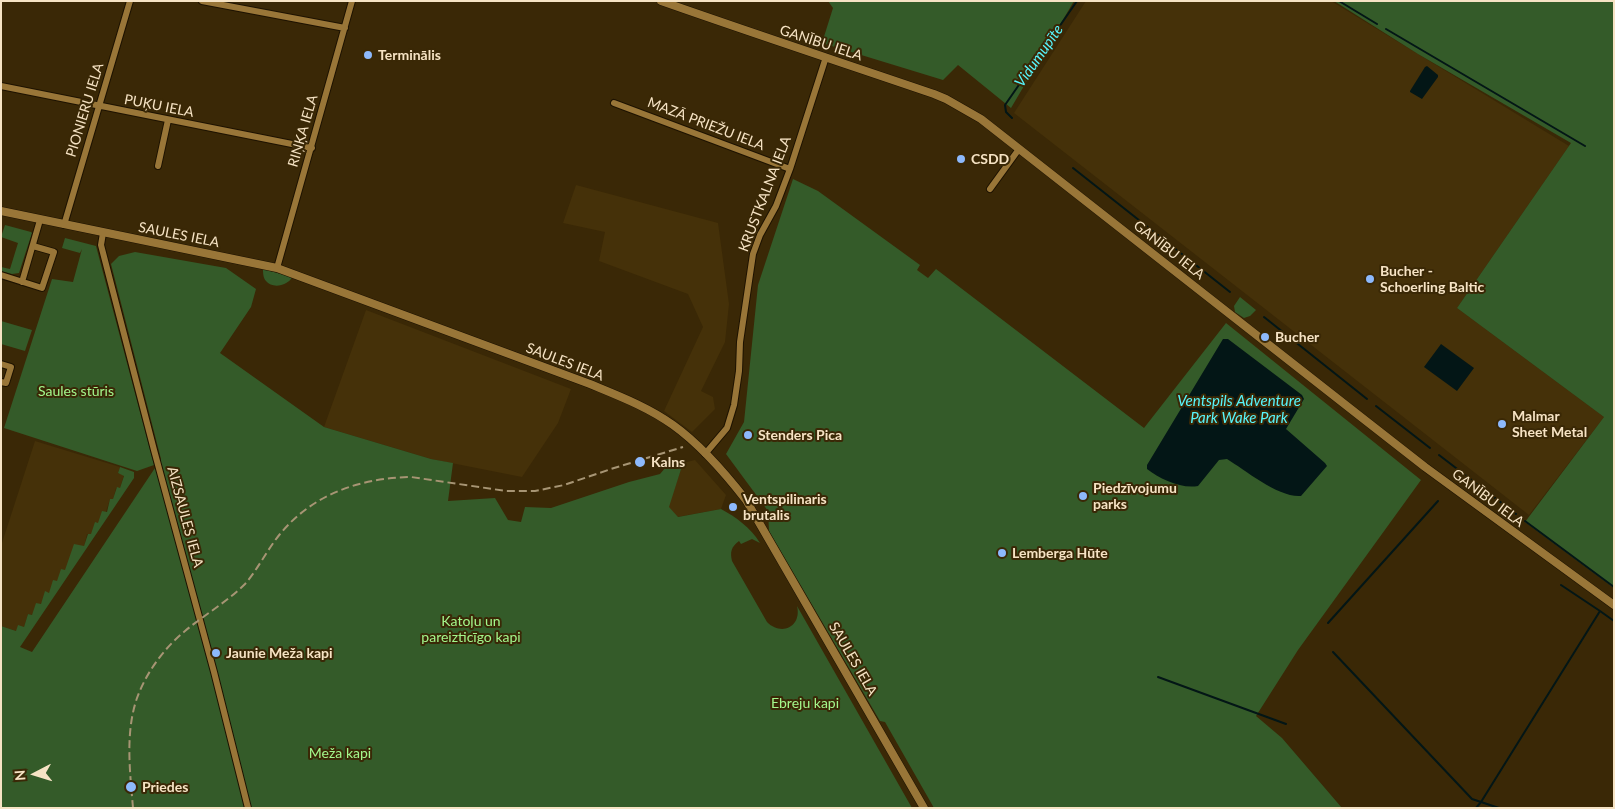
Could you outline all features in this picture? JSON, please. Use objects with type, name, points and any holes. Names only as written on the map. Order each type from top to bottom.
[{"type":"street","name":"PIONIERU IELA","points":[[64,225],[130,1]]},
{"type":"street","points":[[202,1],[345,28]]},
{"type":"street","name":"RIŅĶA IELA","points":[[277,268],[352,1]]},
{"type":"street","name":"GANĪBU IELA","points":[[661,1],[946,99],[981,119],[1382,434],[1614,605]]},
{"type":"street","name":"KRUSTKALNA IELA","points":[[705,454],[726,428],[734,405],[753,254],[760,235],[776,206],[790,169],[826,57]]},
{"type":"street","name":"PUĶU IELA","points":[[1,86],[312,148]]},
{"type":"street","name":"MAZĀ PRIEŽU IELA","points":[[614,103],[790,169]]},
{"type":"street","points":[[158,166],[168,120]]},
{"type":"street","points":[[990,189],[1019,150]]},
{"type":"street","name":"SAULES IELA","points":[[1,211],[277,268],[630,400],[673,425],[705,454],[732,482],[746,500],[924,808]]},
{"type":"street","points":[[22,282],[40,220]]},
{"type":"street","name":"AIZSAULES IELA","points":[[103,233],[101,245],[217,683],[248,808]]},
{"type":"street","points":[[1,276],[42,288],[54,252],[33,246]]},
{"type":"street","points":[[1,364],[12,367],[6,383],[1,382]]},
{"type":"shaded area","points":[[1086,1],[1331,1],[1569,146],[1457,308],[1604,417],[1529,515],[1014,113]]},
{"type":"shaded area","points":[[576,185],[718,223],[729,304],[725,342],[701,391],[713,397],[715,409],[692,432],[664,411],[703,327],[688,294],[599,261],[605,232],[563,223]]},
{"type":"shaded area","points":[[366,310],[571,389],[558,423],[522,477],[431,459],[324,427]]},
{"type":"shaded area","points":[[35,441],[120,467],[118,473],[124,475],[120,488],[116,488],[113,500],[110,499],[106,512],[91,535],[87,534],[84,547],[32,615],[28,614],[24,627],[16,631],[1,626],[1,546]]},
{"type":"shaded area","points":[[695,460],[726,495],[721,509],[677,517],[668,507],[683,463]]},
{"type":"green space","points":[[828,1],[1074,1],[1011,108],[958,65],[943,80],[822,43],[833,8]]},
{"type":"green space","points":[[1334,1],[1614,1],[1614,588],[1525,522],[1604,417],[1457,308],[1571,143],[1418,54]]},
{"type":"green space","name":"Piedzīvojumu parks","points":[[793,179],[818,191],[920,265],[917,270],[928,278],[936,269],[1144,428],[1226,323],[1421,480],[1298,650],[1256,716],[1282,738],[1342,808],[934,808],[885,722],[880,721],[769,531],[768,511],[726,454],[744,422],[758,285]]},
{"type":"green space","points":[[5,225],[32,233],[19,273],[12,274],[1,271],[1,267],[10,269],[18,243],[1,237]]},
{"type":"green space","name":"Saules stūris","points":[[65,238],[96,246],[154,465],[137,471],[4,428],[52,279],[73,282],[82,249],[80,253],[62,248]]},
{"type":"green space","points":[[135,252],[226,268],[256,289],[251,307],[220,353],[324,427],[431,459],[453,463],[448,501],[495,498],[508,520],[521,522],[525,507],[551,508],[629,482],[660,474],[671,461],[683,463],[669,507],[678,517],[721,509],[743,523],[752,532],[760,543],[752,539],[741,544],[739,541],[734,545],[731,558],[767,622],[779,629],[790,627],[797,619],[797,606],[912,808],[1,808],[1,626],[16,631],[18,625],[24,627],[28,614],[32,615],[36,603],[41,604],[45,591],[49,593],[53,580],[57,581],[61,569],[65,570],[74,544],[84,546],[95,522],[98,523],[102,511],[107,512],[110,499],[113,499],[117,487],[120,488],[124,476],[118,473],[120,467],[134,472],[134,478],[20,647],[32,652],[161,459],[111,264],[119,256]]},
{"type":"green space","points":[[263,269],[292,277],[287,283],[276,286],[272,285],[265,280]]},
{"type":"green space","points":[[1240,297],[1256,310],[1250,316],[1244,318],[1235,312],[1234,306]]},
{"type":"green space","points":[[1,321],[32,330],[25,351],[1,344]]},
{"type":"water","points":[[1427,66],[1438,77],[1422,99],[1410,91]]},
{"type":"water","name":"Ventspils Adventure Park Wake Park","points":[[1223,339],[1228,339],[1302,395],[1304,399],[1286,429],[1327,466],[1301,496],[1283,493],[1273,488],[1227,459],[1219,460],[1198,486],[1191,487],[1171,482],[1147,469],[1147,465]]},
{"type":"water","points":[[1441,344],[1474,368],[1457,391],[1424,367]]},
{"type":"waterway","name":"Vidumupīte","points":[[1012,118],[1006,112],[1005,105],[1077,1]]},
{"type":"waterway","points":[[1339,1],[1377,24]]},
{"type":"waterway","points":[[1386,29],[1585,146]]},
{"type":"waterway","points":[[1073,168],[1230,292]]},
{"type":"waterway","points":[[1264,317],[1367,399]]},
{"type":"waterway","points":[[1376,406],[1430,448]]},
{"type":"waterway","points":[[1439,455],[1516,514]]},
{"type":"waterway","points":[[1328,623],[1438,501]]},
{"type":"waterway","points":[[1525,521],[1614,587]]},
{"type":"waterway","points":[[1476,808],[1600,611],[1561,585]]},
{"type":"waterway","points":[[1600,611],[1614,621]]},
{"type":"waterway","points":[[1333,652],[1472,799],[1499,808]]},
{"type":"waterway","points":[[1158,677],[1286,724]]},
{"type":"railway","points":[[133,808],[129,753],[131,725],[137,698],[151,670],[177,638],[245,584],[280,534],[307,508],[339,491],[356,485],[392,478],[411,477],[506,491],[535,491],[564,485],[683,447]]},
{"type":"place","name":"Terminālis","points":[[368,55]]},
{"type":"place","name":"CSDD","points":[[961,159]]},
{"type":"place","name":"Bucher - Schoerling Baltic","points":[[1370,279]]},
{"type":"place","name":"Bucher","points":[[1265,337]]},
{"type":"place","name":"Malmar Sheet Metal","points":[[1502,424]]},
{"type":"place","name":"Stenders Pica","points":[[748,435]]},
{"type":"place","name":"Kalns","points":[[640,462]]},
{"type":"place","name":"Piedzīvojumu parks","points":[[1083,496]]},
{"type":"place","name":"Ventspilinaris brutalis","points":[[733,507]]},
{"type":"place","name":"Lemberga Hūte","points":[[1002,553]]},
{"type":"place","name":"Jaunie Meža kapi","points":[[216,653]]},
{"type":"place","name":"Priedes","points":[[131,787]]},
{"type":"park label","name":"Katoļu un pareizticīgo kapi","points":[[471,630]]},
{"type":"park label","name":"Ebreju kapi","points":[[805,703]]},
{"type":"park label","name":"Meža kapi","points":[[340,753]]}]
